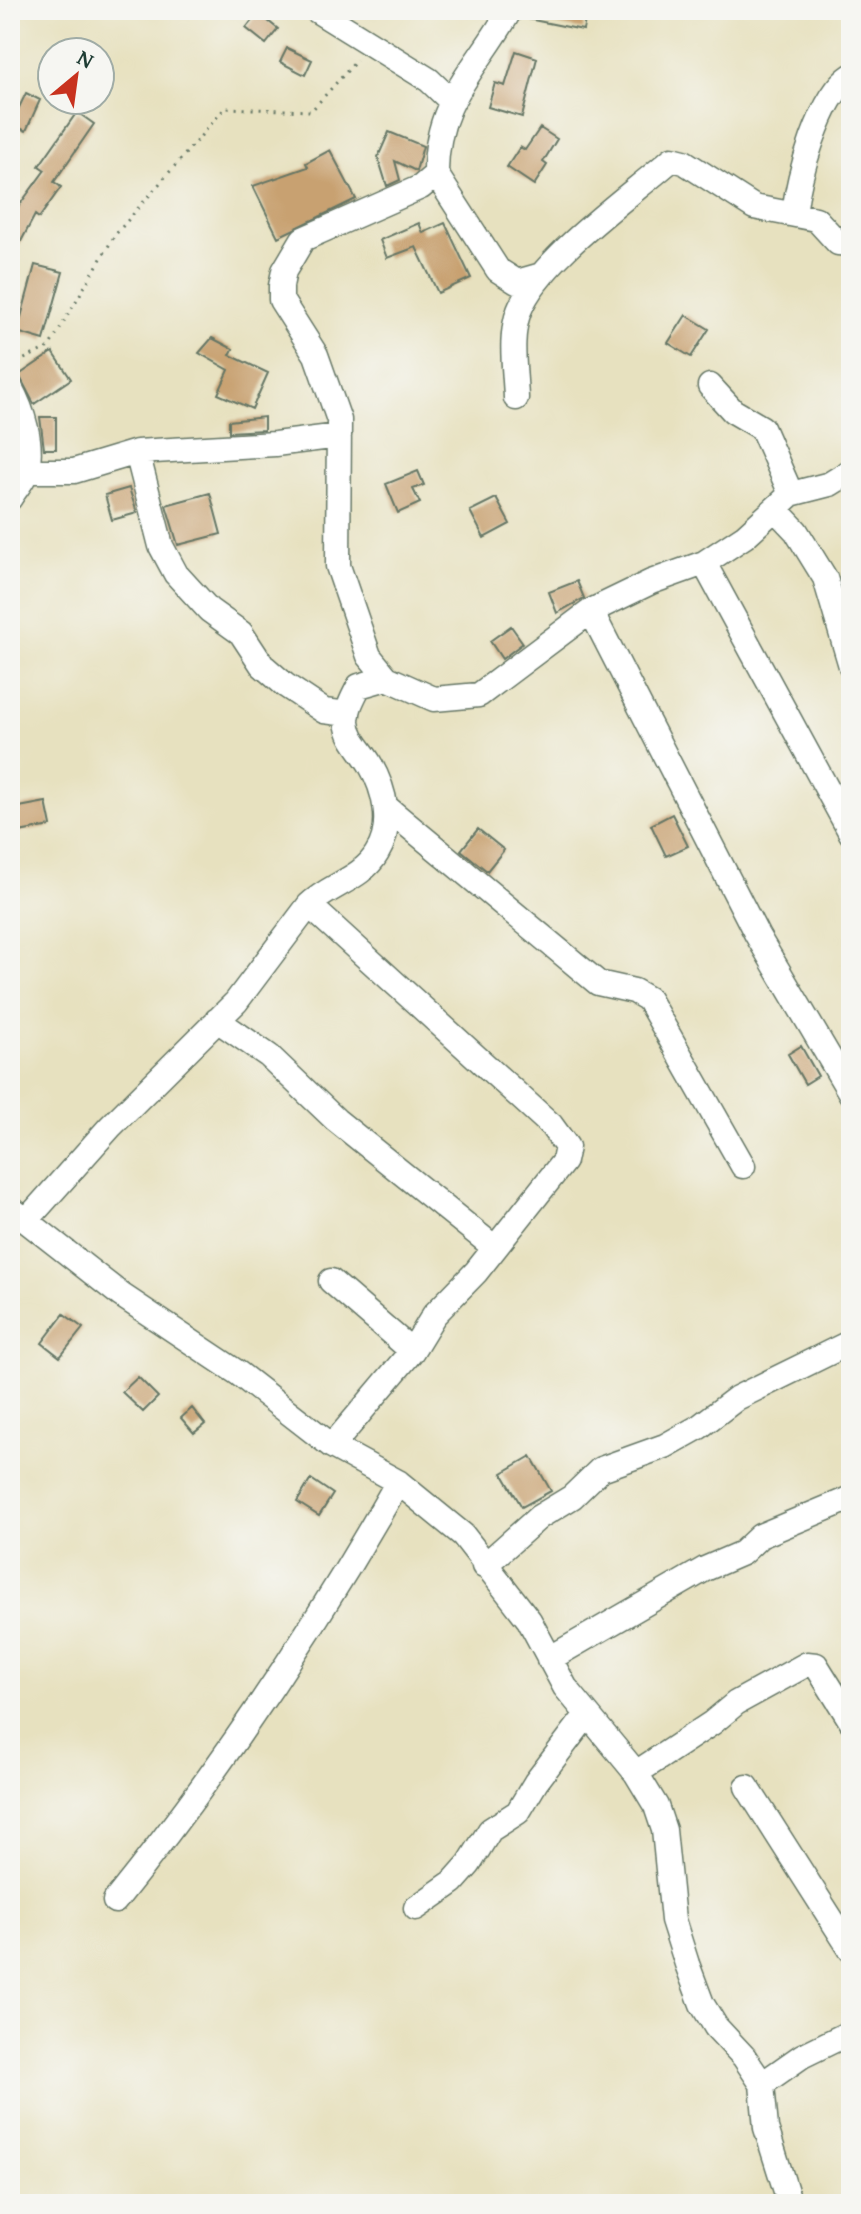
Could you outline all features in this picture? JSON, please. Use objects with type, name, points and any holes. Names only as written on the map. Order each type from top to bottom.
[{"type":"street","points":[[316,10],[429,80],[450,100]]},
{"type":"street","points":[[510,10],[489,47],[450,100],[440,131],[436,174],[498,270],[517,282],[538,276]]},
{"type":"street","points":[[794,214],[800,179],[812,143],[841,84],[851,76]]},
{"type":"street","points":[[516,398],[513,340],[519,312],[538,276],[672,159],[684,162],[754,207],[816,219],[838,243],[851,244]]},
{"type":"street","points":[[436,174],[421,187],[303,239],[284,271],[281,300],[316,355],[339,420],[338,566],[369,656],[387,678],[434,699],[479,695],[591,611],[651,582],[704,563],[784,503],[830,484],[851,471]]},
{"type":"street","points":[[710,386],[733,411],[762,428],[784,503],[796,531],[825,578],[851,666]]},
{"type":"street","points":[[10,387],[27,431],[27,471],[10,498]]},
{"type":"street","points":[[27,471],[63,473],[137,452],[275,444],[339,436]]},
{"type":"street","points":[[137,452],[161,546],[176,574],[209,610],[241,633],[262,665],[285,685],[324,711],[348,714]]},
{"type":"street","points":[[704,563],[851,833]]},
{"type":"street","points":[[591,611],[757,935],[851,1094]]},
{"type":"street","points":[[369,656],[348,714],[349,732],[370,764],[386,807],[385,833],[377,854],[362,870],[320,894],[309,905],[236,1002],[18,1214],[121,1295],[238,1373],[332,1446],[398,1482],[463,1535],[484,1566],[529,1620],[549,1659],[586,1716],[636,1773],[656,1806],[664,1830],[673,1920],[702,2004],[762,2084],[766,2128],[790,2204]]},
{"type":"street","points":[[359,686],[387,678]]},
{"type":"street","points":[[386,807],[598,983],[634,991],[648,999],[743,1166]]},
{"type":"street","points":[[309,905],[551,1125],[567,1147],[564,1161],[495,1248],[434,1315],[412,1351],[332,1446]]},
{"type":"street","points":[[217,1020],[269,1056],[336,1120],[495,1248]]},
{"type":"street","points":[[331,1281],[412,1351]]},
{"type":"street","points":[[484,1566],[539,1517],[572,1497],[601,1469],[665,1446],[699,1427],[737,1398],[851,1342]]},
{"type":"street","points":[[115,1901],[235,1747],[310,1634],[398,1482]]},
{"type":"street","points":[[549,1659],[705,1569],[742,1553],[760,1536],[796,1518],[851,1498]]},
{"type":"street","points":[[636,1773],[712,1723],[736,1703],[807,1664],[816,1665],[851,1721]]},
{"type":"street","points":[[416,1908],[453,1882],[469,1864],[490,1830],[518,1812],[536,1782],[586,1716]]},
{"type":"street","points":[[747,1787],[851,1950]]},
{"type":"street","points":[[762,2084],[802,2056],[851,2032]]},
{"type":"path","points":[[10,366],[49,347],[115,235],[225,108],[311,111],[371,45]]},
{"type":"building","points":[[525,10],[587,10],[583,30],[523,18]]},
{"type":"building","points":[[258,13],[278,29],[266,44],[246,28]]},
{"type":"building","points":[[287,48],[312,60],[305,75],[280,62]]},
{"type":"building","points":[[516,51],[537,58],[522,117],[488,107],[495,83],[505,86]]},
{"type":"building","points":[[26,93],[36,98],[36,109],[26,131],[11,124]]},
{"type":"building","points":[[74,116],[83,116],[94,124],[54,182],[61,187],[39,218],[35,215],[10,262],[10,218],[45,170],[39,166]]},
{"type":"building","points":[[540,128],[557,139],[543,162],[547,165],[534,185],[507,167],[520,147],[525,150]]},
{"type":"building","points":[[389,132],[423,146],[416,171],[395,161],[400,180],[387,186],[378,157]]},
{"type":"building","points":[[330,150],[356,199],[278,237],[253,186],[308,167],[306,163]]},
{"type":"building","points":[[419,223],[423,233],[445,223],[471,278],[438,293],[416,247],[387,258],[380,240]]},
{"type":"building","points":[[35,265],[63,272],[44,340],[17,332]]},
{"type":"building","points":[[686,315],[709,329],[691,357],[668,343]]},
{"type":"building","points":[[212,338],[233,349],[230,355],[268,373],[252,409],[218,394],[229,370],[199,353]]},
{"type":"building","points":[[53,352],[71,379],[34,404],[19,375]]},
{"type":"building","points":[[40,417],[56,417],[56,449],[44,449]]},
{"type":"building","points":[[264,417],[264,430],[229,432],[229,421]]},
{"type":"building","points":[[418,471],[424,485],[413,489],[420,503],[398,513],[386,484]]},
{"type":"building","points":[[129,488],[137,513],[112,520],[105,495]]},
{"type":"building","points":[[210,493],[221,534],[178,545],[166,505]]},
{"type":"building","points":[[496,498],[510,524],[484,538],[470,511]]},
{"type":"building","points":[[577,581],[584,598],[557,613],[549,592]]},
{"type":"building","points":[[511,626],[523,643],[502,659],[490,641]]},
{"type":"building","points":[[46,802],[51,826],[19,832],[14,808]]},
{"type":"building","points":[[672,814],[688,846],[666,856],[651,825]]},
{"type":"building","points":[[478,829],[504,850],[487,871],[461,850]]},
{"type":"building","points":[[801,1046],[818,1076],[805,1084],[788,1054]]},
{"type":"building","points":[[64,1314],[83,1328],[60,1357],[42,1343]]},
{"type":"building","points":[[138,1377],[158,1397],[143,1412],[122,1392]]},
{"type":"building","points":[[192,1408],[205,1424],[194,1433],[181,1418]]},
{"type":"building","points":[[531,1456],[551,1491],[522,1507],[502,1473]]},
{"type":"building","points":[[311,1479],[333,1494],[319,1516],[297,1502]]}]
